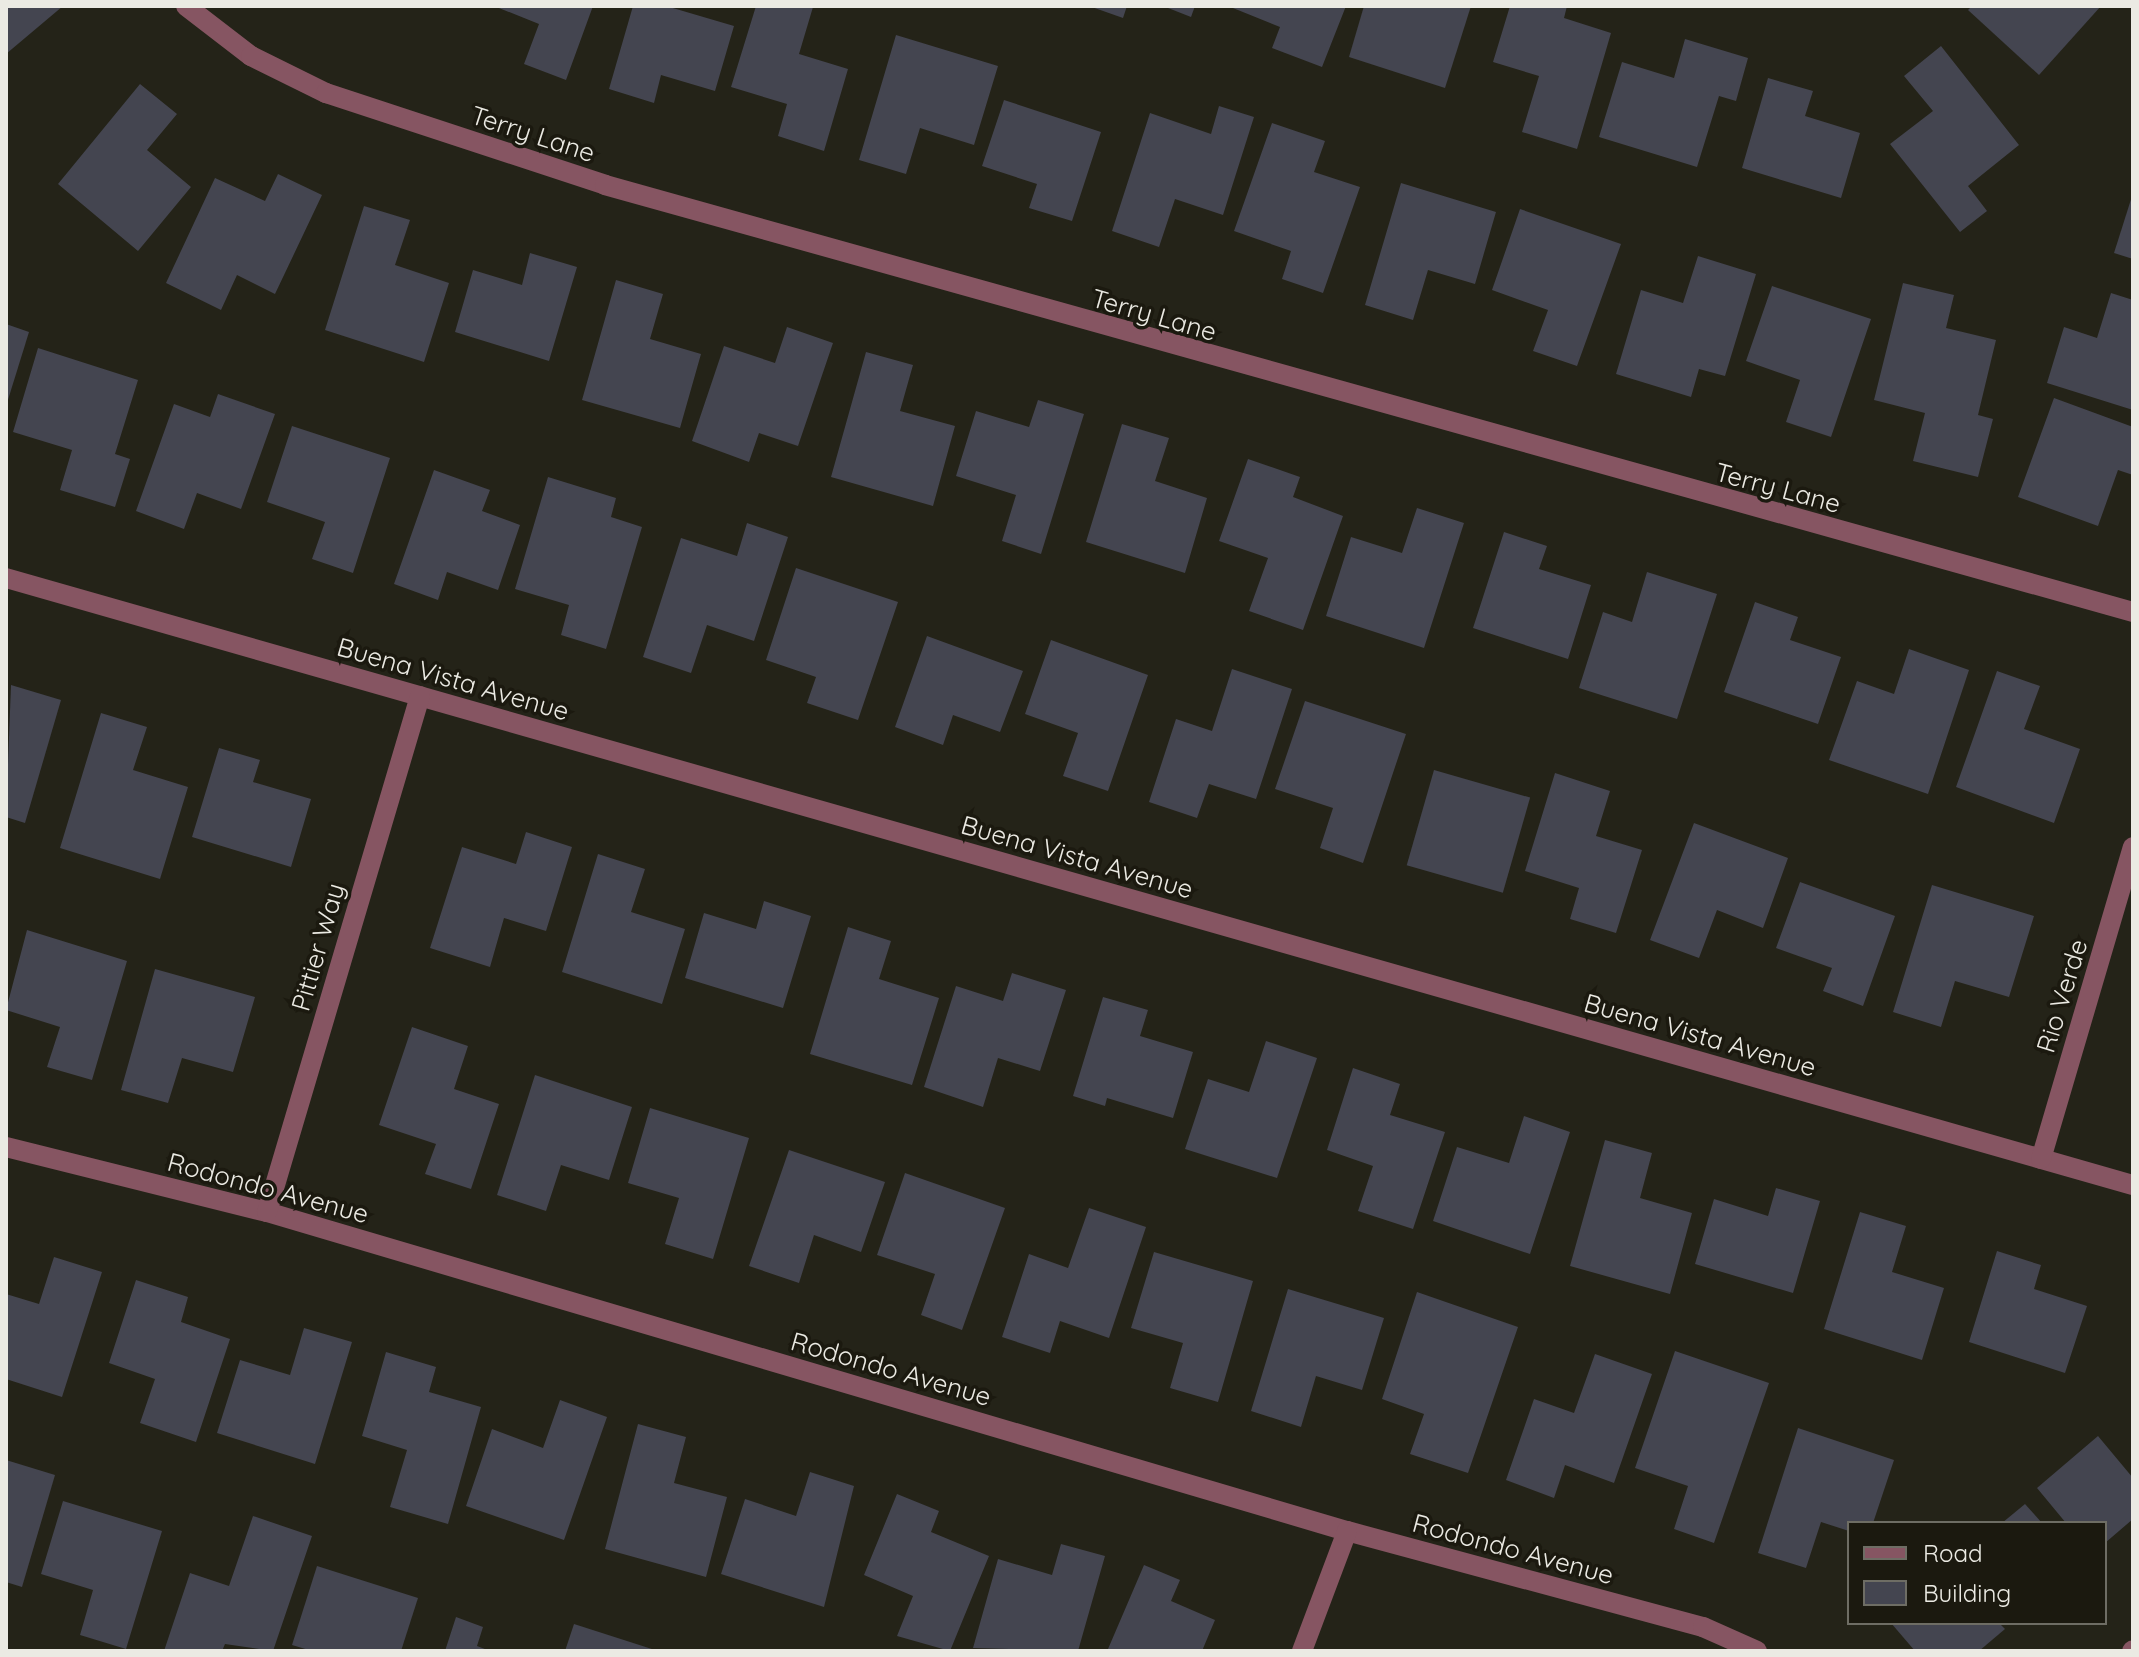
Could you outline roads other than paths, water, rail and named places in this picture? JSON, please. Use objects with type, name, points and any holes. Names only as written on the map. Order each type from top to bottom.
[{"type":"street","name":"Terry Lane","points":[[186,6],[251,56],[326,93],[605,185],[2133,612]]},
{"type":"street","name":"Buena Vista Avenue","points":[[6,578],[2133,1185]]},
{"type":"street","name":"Pittier Way","points":[[267,1212],[420,696]]},
{"type":"street","name":"Rio Verde","points":[[2041,1159],[2133,847]]},
{"type":"street","name":"Rodondo Avenue","points":[[6,1147],[267,1212],[1347,1531],[1703,1627],[1757,1651]]},
{"type":"street","points":[[1302,1651],[1347,1531]]}]
